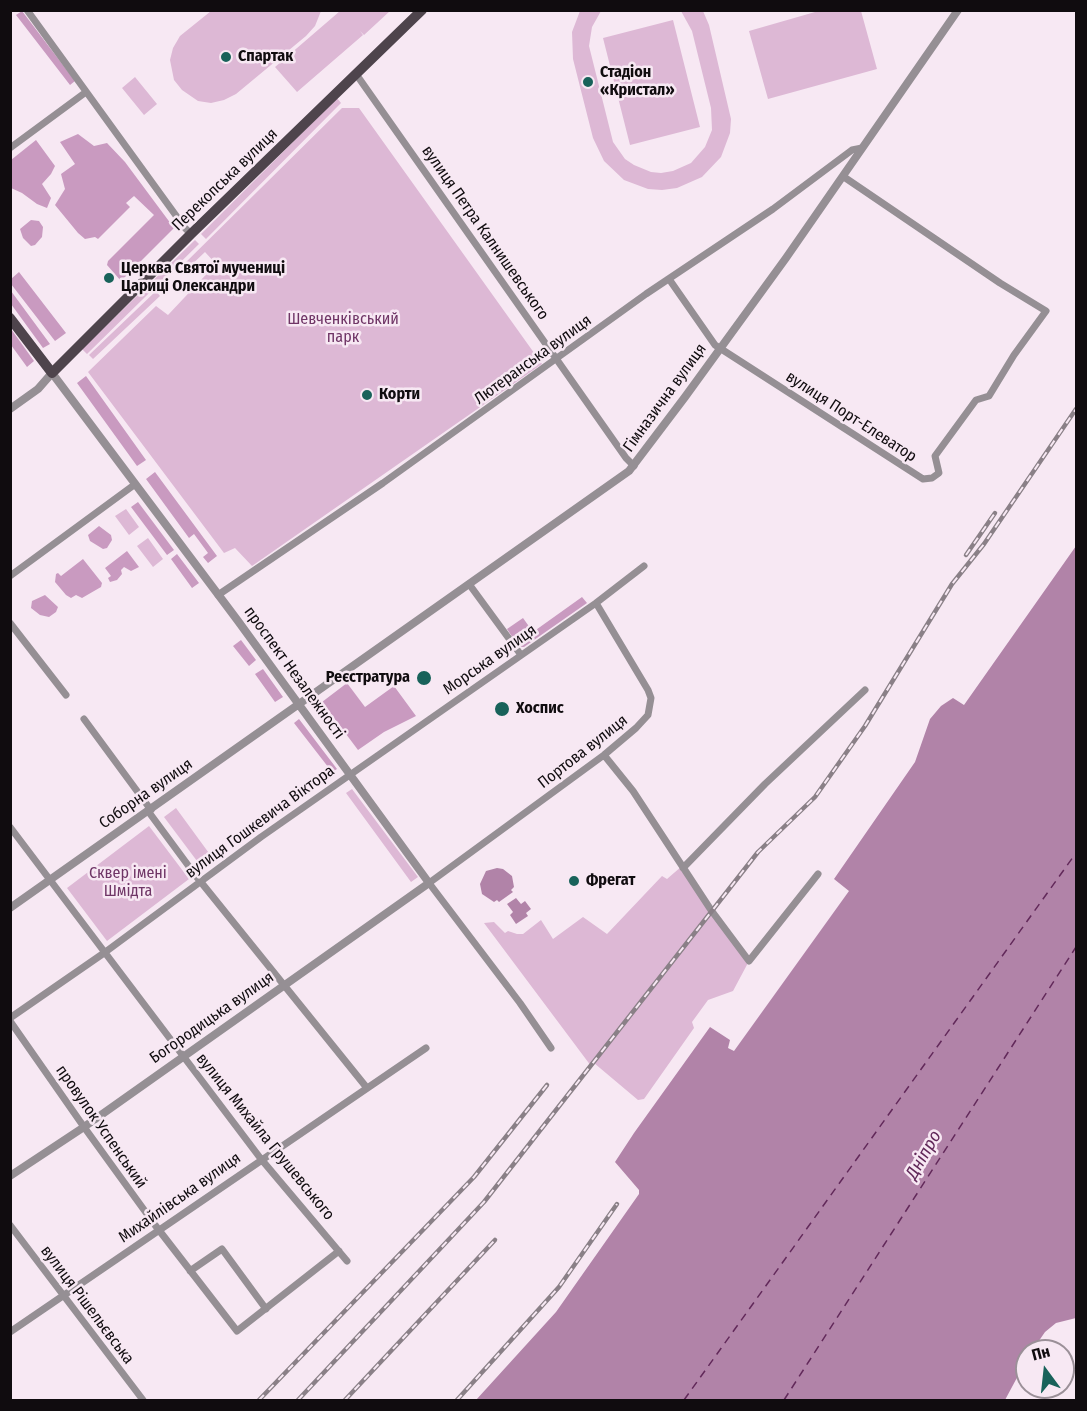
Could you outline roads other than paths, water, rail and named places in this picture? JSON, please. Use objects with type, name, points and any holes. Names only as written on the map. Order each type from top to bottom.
[{"type":"main road","name":"Перекопська вулиця","points":[[52,373],[191,234],[422,10]]},
{"type":"main road","name":"проспект Незалежності","points":[[10,318],[52,373]]},
{"type":"street","points":[[27,10],[191,234]]},
{"type":"street","name":"Гімназична вулиця","points":[[298,705],[629,471],[843,177],[958,10]]},
{"type":"street","name":"вулиця Петра Калнишевського","points":[[356,74],[633,466]]},
{"type":"street","points":[[10,148],[86,92]]},
{"type":"street","name":"Лютеранська вулиця","points":[[218,595],[383,483],[669,279],[773,209],[852,150],[862,148]]},
{"type":"street","name":"вулиця Порт-Елеватор","points":[[669,279],[715,345],[923,479],[932,478],[939,473],[936,456],[976,400],[989,396],[1014,355],[1046,311],[1000,283],[843,177]]},
{"type":"street","points":[[10,409],[38,388],[52,373]]},
{"type":"street","name":"проспект Незалежності","points":[[52,373],[520,1003],[551,1048]]},
{"type":"street","points":[[10,576],[134,486]]},
{"type":"street","name":"Морська вулиця","points":[[350,774],[596,603],[644,566]]},
{"type":"street","points":[[469,584],[521,655]]},
{"type":"street","name":"Портова вулиця","points":[[429,883],[604,754],[648,715],[651,699],[596,603]]},
{"type":"street","points":[[10,622],[66,695]]},
{"type":"street","points":[[683,868],[765,784],[865,690]]},
{"type":"street","name":"Соборна вулиця","points":[[10,908],[298,705]]},
{"type":"street","points":[[84,719],[201,881],[367,1088]]},
{"type":"street","points":[[604,754],[633,791],[711,910],[749,961],[818,874]]},
{"type":"street","name":"вулиця Гошкевича Віктора","points":[[10,1020],[350,774]]},
{"type":"street","name":"вулиця Михайла Грушевського","points":[[10,827],[261,1159],[347,1261]]},
{"type":"street","name":"Богородицька вулиця","points":[[10,1176],[84,1127],[429,883]]},
{"type":"street","name":"провулок Успенський","points":[[10,1020],[84,1127],[237,1332],[266,1309]]},
{"type":"street","name":"Михайлівська вулиця","points":[[10,1332],[426,1048]]},
{"type":"street","name":"вулиця Рішельєвська","points":[[10,1225],[143,1401]]},
{"type":"street","points":[[190,1271],[222,1249],[266,1309],[339,1251]]},
{"type":"water","name":"Дніпро","points":[[1076,546],[1076,1318],[1056,1323],[1040,1339],[1015,1339],[1015,1381],[1005,1400],[476,1400],[556,1312],[639,1194],[639,1190],[615,1162],[634,1133],[710,1027],[730,1040],[728,1048],[734,1051],[849,891],[834,879],[915,762],[930,719],[941,706],[953,698],[964,705]]},
{"type":"water","points":[[503,869],[512,876],[514,887],[511,890],[513,892],[499,902],[497,900],[494,902],[482,894],[480,884],[486,871]]},
{"type":"water","points":[[516,898],[521,904],[525,901],[531,909],[526,913],[528,916],[516,924],[510,915],[513,912],[507,904]]},
{"type":"railway","points":[[298,1400],[484,1202],[758,852],[815,797],[865,726],[952,584],[984,544],[1076,409]]},
{"type":"railway","points":[[966,555],[995,513]]},
{"type":"railway","points":[[259,1400],[474,1177],[547,1085]]},
{"type":"railway","points":[[457,1400],[559,1287],[617,1204]]},
{"type":"railway","points":[[345,1400],[495,1240]]},
{"type":"place","name":"Спартак","points":[[226,57]]},
{"type":"place","name":"Стадіон «Кристал»","points":[[588,82]]},
{"type":"place","name":"Церква Святої мучениці Цариці Олександри","points":[[109,278]]},
{"type":"place","name":"Корти","points":[[367,395]]},
{"type":"place","name":"Реєстратура","points":[[424,678]]},
{"type":"place","name":"Хоспис","points":[[502,709]]},
{"type":"place","name":"Фрегат","points":[[574,881]]},
{"type":"park label","name":"Шевченківський парк","points":[[343,329]]},
{"type":"park label","name":"Сквер імені Шмідта","points":[[128,883]]}]
